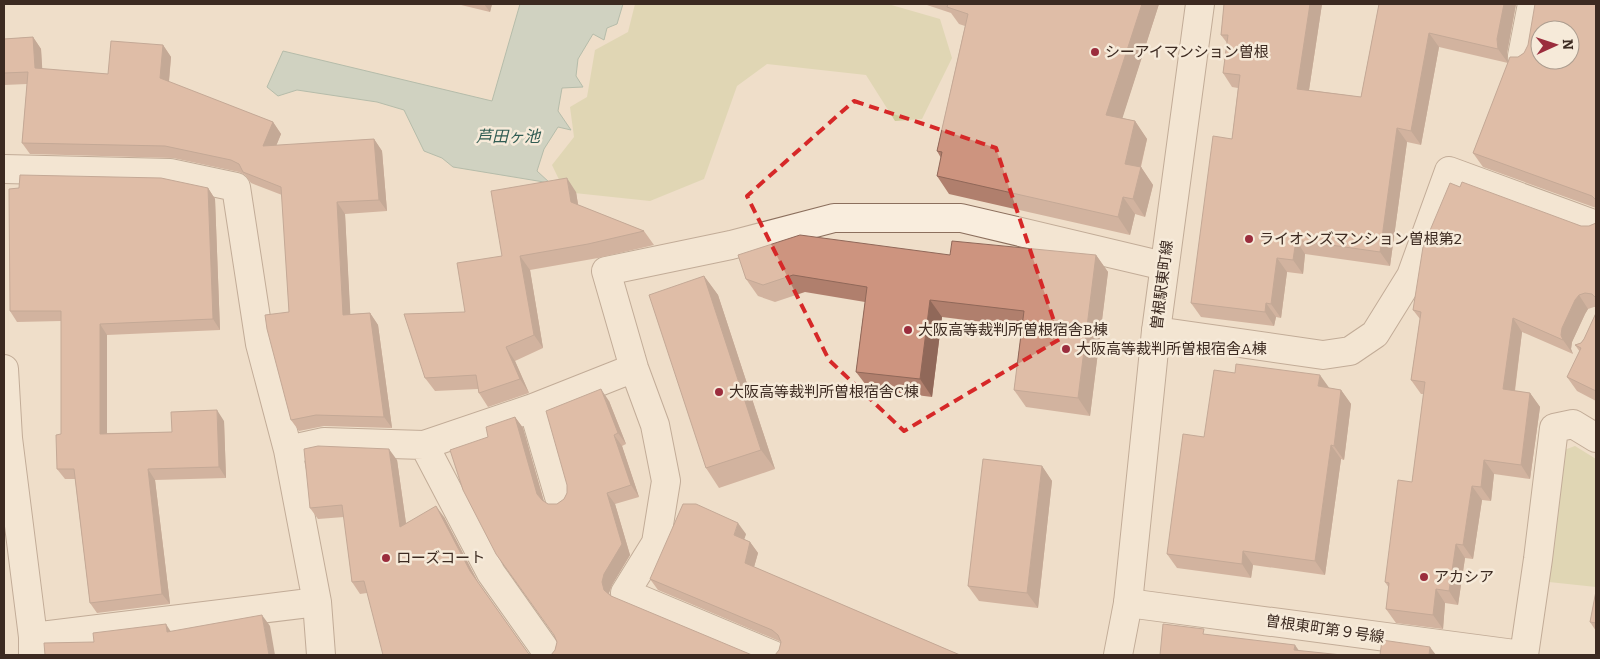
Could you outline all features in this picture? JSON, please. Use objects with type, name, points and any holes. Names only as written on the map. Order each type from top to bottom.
[{"type":"street","name":"曽根駅東町線","points":[[1118,655],[1128,603],[1156,332],[1200,4]]},
{"type":"street","points":[[1522,56],[1532,4]]},
{"type":"street","points":[[4,169],[170,174],[236,188],[260,344],[288,450],[317,602],[321,655]]},
{"type":"street","points":[[1156,332],[1323,355],[1350,351],[1374,334],[1411,276],[1449,171],[1596,225]]},
{"type":"street","points":[[773,655],[625,593],[656,543],[666,481],[655,425],[634,368],[606,271],[730,245],[834,218],[961,218],[1164,266]]},
{"type":"street","points":[[288,450],[324,442],[424,445],[533,408],[634,368]]},
{"type":"street","points":[[4,369],[6,438],[33,646],[317,602]]},
{"type":"street","points":[[533,408],[560,500]]},
{"type":"street","points":[[1523,655],[1538,559],[1554,428],[1572,424],[1596,438]]},
{"type":"street","points":[[424,445],[491,573],[549,655]]},
{"type":"street","name":"曽根東町第９号線","points":[[1128,603],[1523,655]]},
{"type":"highlighted area","points":[[854,101],[996,148],[1060,339],[904,431],[829,360],[747,196]]},
{"type":"shaded area","points":[[635,4],[888,4],[940,19],[952,58],[922,119],[895,121],[866,75],[767,64],[737,86],[704,179],[650,201],[565,192],[552,165],[574,137],[570,107],[587,97],[595,50],[628,32]]},
{"type":"shaded area","points":[[1575,446],[1596,459],[1596,587],[1549,582],[1564,450]]},
{"type":"water","name":"芦田ヶ池","points":[[520,4],[623,4],[617,24],[607,28],[604,40],[593,34],[578,59],[576,76],[583,87],[562,88],[558,111],[571,130],[558,127],[544,149],[537,171],[550,183],[453,167],[442,158],[424,151],[404,110],[377,102],[297,90],[278,96],[267,87],[283,51],[492,101]]},
{"type":"building","points":[[948,4],[1142,4],[1106,115],[1135,121],[1125,164],[1141,167],[1133,199],[1123,197],[1118,217],[937,176],[942,152],[937,151],[968,14],[947,7]]},
{"type":"building","points":[[1224,4],[1310,4],[1297,89],[1361,97],[1379,4],[1504,4],[1497,39],[1498,49],[1429,33],[1411,131],[1397,128],[1380,252],[1296,240],[1293,260],[1277,258],[1271,304],[1266,303],[1265,312],[1191,303],[1213,136],[1232,139],[1240,75],[1223,73],[1228,35],[1221,35]]},
{"type":"building","points":[[1535,4],[1596,4],[1596,200],[1592,196],[1473,153],[1510,57],[1518,57],[1524,53],[1530,33],[1530,70],[1580,70],[1580,20],[1532,20]]},
{"type":"building","points":[[33,37],[35,68],[108,74],[111,41],[163,45],[160,78],[273,122],[263,146],[374,139],[379,200],[337,202],[343,315],[370,313],[384,417],[316,415],[291,420],[265,315],[289,312],[281,187],[243,172],[239,164],[231,160],[165,146],[22,143],[28,72],[4,73],[4,39]]},
{"type":"building","points":[[20,175],[161,178],[208,188],[213,319],[100,324],[100,434],[172,432],[171,412],[217,410],[219,467],[148,469],[162,594],[90,603],[74,469],[57,469],[56,435],[61,434],[61,311],[10,311],[9,189],[19,188]]},
{"type":"building","points":[[567,178],[571,202],[644,231],[588,244],[520,256],[534,335],[506,347],[520,379],[479,393],[476,375],[425,378],[404,314],[465,312],[457,263],[502,256],[491,191]]},
{"type":"building","points":[[1462,182],[1581,226],[1589,226],[1596,223],[1596,298],[1592,294],[1585,293],[1579,295],[1575,300],[1562,328],[1561,335],[1563,340],[1513,318],[1503,389],[1530,393],[1521,465],[1484,460],[1481,487],[1472,486],[1463,545],[1456,544],[1449,591],[1436,589],[1433,615],[1386,609],[1389,583],[1385,582],[1398,480],[1412,482],[1425,382],[1411,380],[1421,312],[1413,310],[1423,247],[1450,183],[1460,187]]},
{"type":"building","points":[[800,235],[950,255],[952,241],[1096,255],[1078,398],[1014,390],[1024,311],[930,300],[920,379],[856,372],[867,287],[793,275],[763,285],[746,279],[738,255]]},
{"type":"building","name":"大阪高等裁判所曽根宿舎C棟","points":[[704,276],[761,450],[706,468],[649,295]]},
{"type":"building","points":[[1596,313],[1596,391],[1567,377],[1581,348],[1575,345],[1581,343],[1584,339]]},
{"type":"building","points":[[1236,364],[1320,375],[1318,386],[1341,390],[1334,446],[1331,445],[1315,561],[1243,551],[1242,564],[1167,554],[1183,434],[1204,437],[1214,370],[1235,373]]},
{"type":"building","points":[[601,389],[618,433],[614,435],[631,485],[607,493],[622,544],[604,574],[602,582],[604,590],[611,596],[752,655],[551,655],[555,650],[557,642],[554,635],[496,554],[463,490],[450,450],[488,437],[486,427],[515,417],[537,494],[548,504],[557,504],[564,499],[567,493],[567,485],[546,411]]},
{"type":"building","points":[[318,446],[389,449],[400,527],[436,506],[470,571],[531,655],[383,655],[364,581],[352,582],[342,505],[310,508],[304,449]]},
{"type":"building","points":[[983,459],[1042,466],[1027,593],[968,586]]},
{"type":"building","points":[[683,504],[696,504],[738,523],[734,535],[750,542],[745,563],[960,655],[775,655],[779,650],[781,642],[778,635],[772,630],[650,579]]},
{"type":"building","points":[[1596,591],[1596,623],[1590,622]]},
{"type":"building","points":[[262,615],[269,655],[45,655],[44,643],[94,642],[93,633],[166,624],[167,632]]},
{"type":"building","points":[[1163,624],[1204,629],[1203,634],[1295,645],[1294,650],[1342,655],[1160,655]]},
{"type":"building","points":[[1382,640],[1430,647],[1429,655],[1380,655]]},
{"type":"place","name":"シーアイマンション曽根","points":[[1095,52]]},
{"type":"place","name":"ライオンズマンション曽根第2","points":[[1249,239]]},
{"type":"place","name":"大阪高等裁判所曽根宿舎B棟","points":[[908,330]]},
{"type":"place","name":"大阪高等裁判所曽根宿舎A棟","points":[[1066,349]]},
{"type":"place","name":"大阪高等裁判所曽根宿舎C棟","points":[[719,392]]},
{"type":"place","name":"ローズコート","points":[[386,558]]},
{"type":"place","name":"アカシア","points":[[1424,577]]}]
